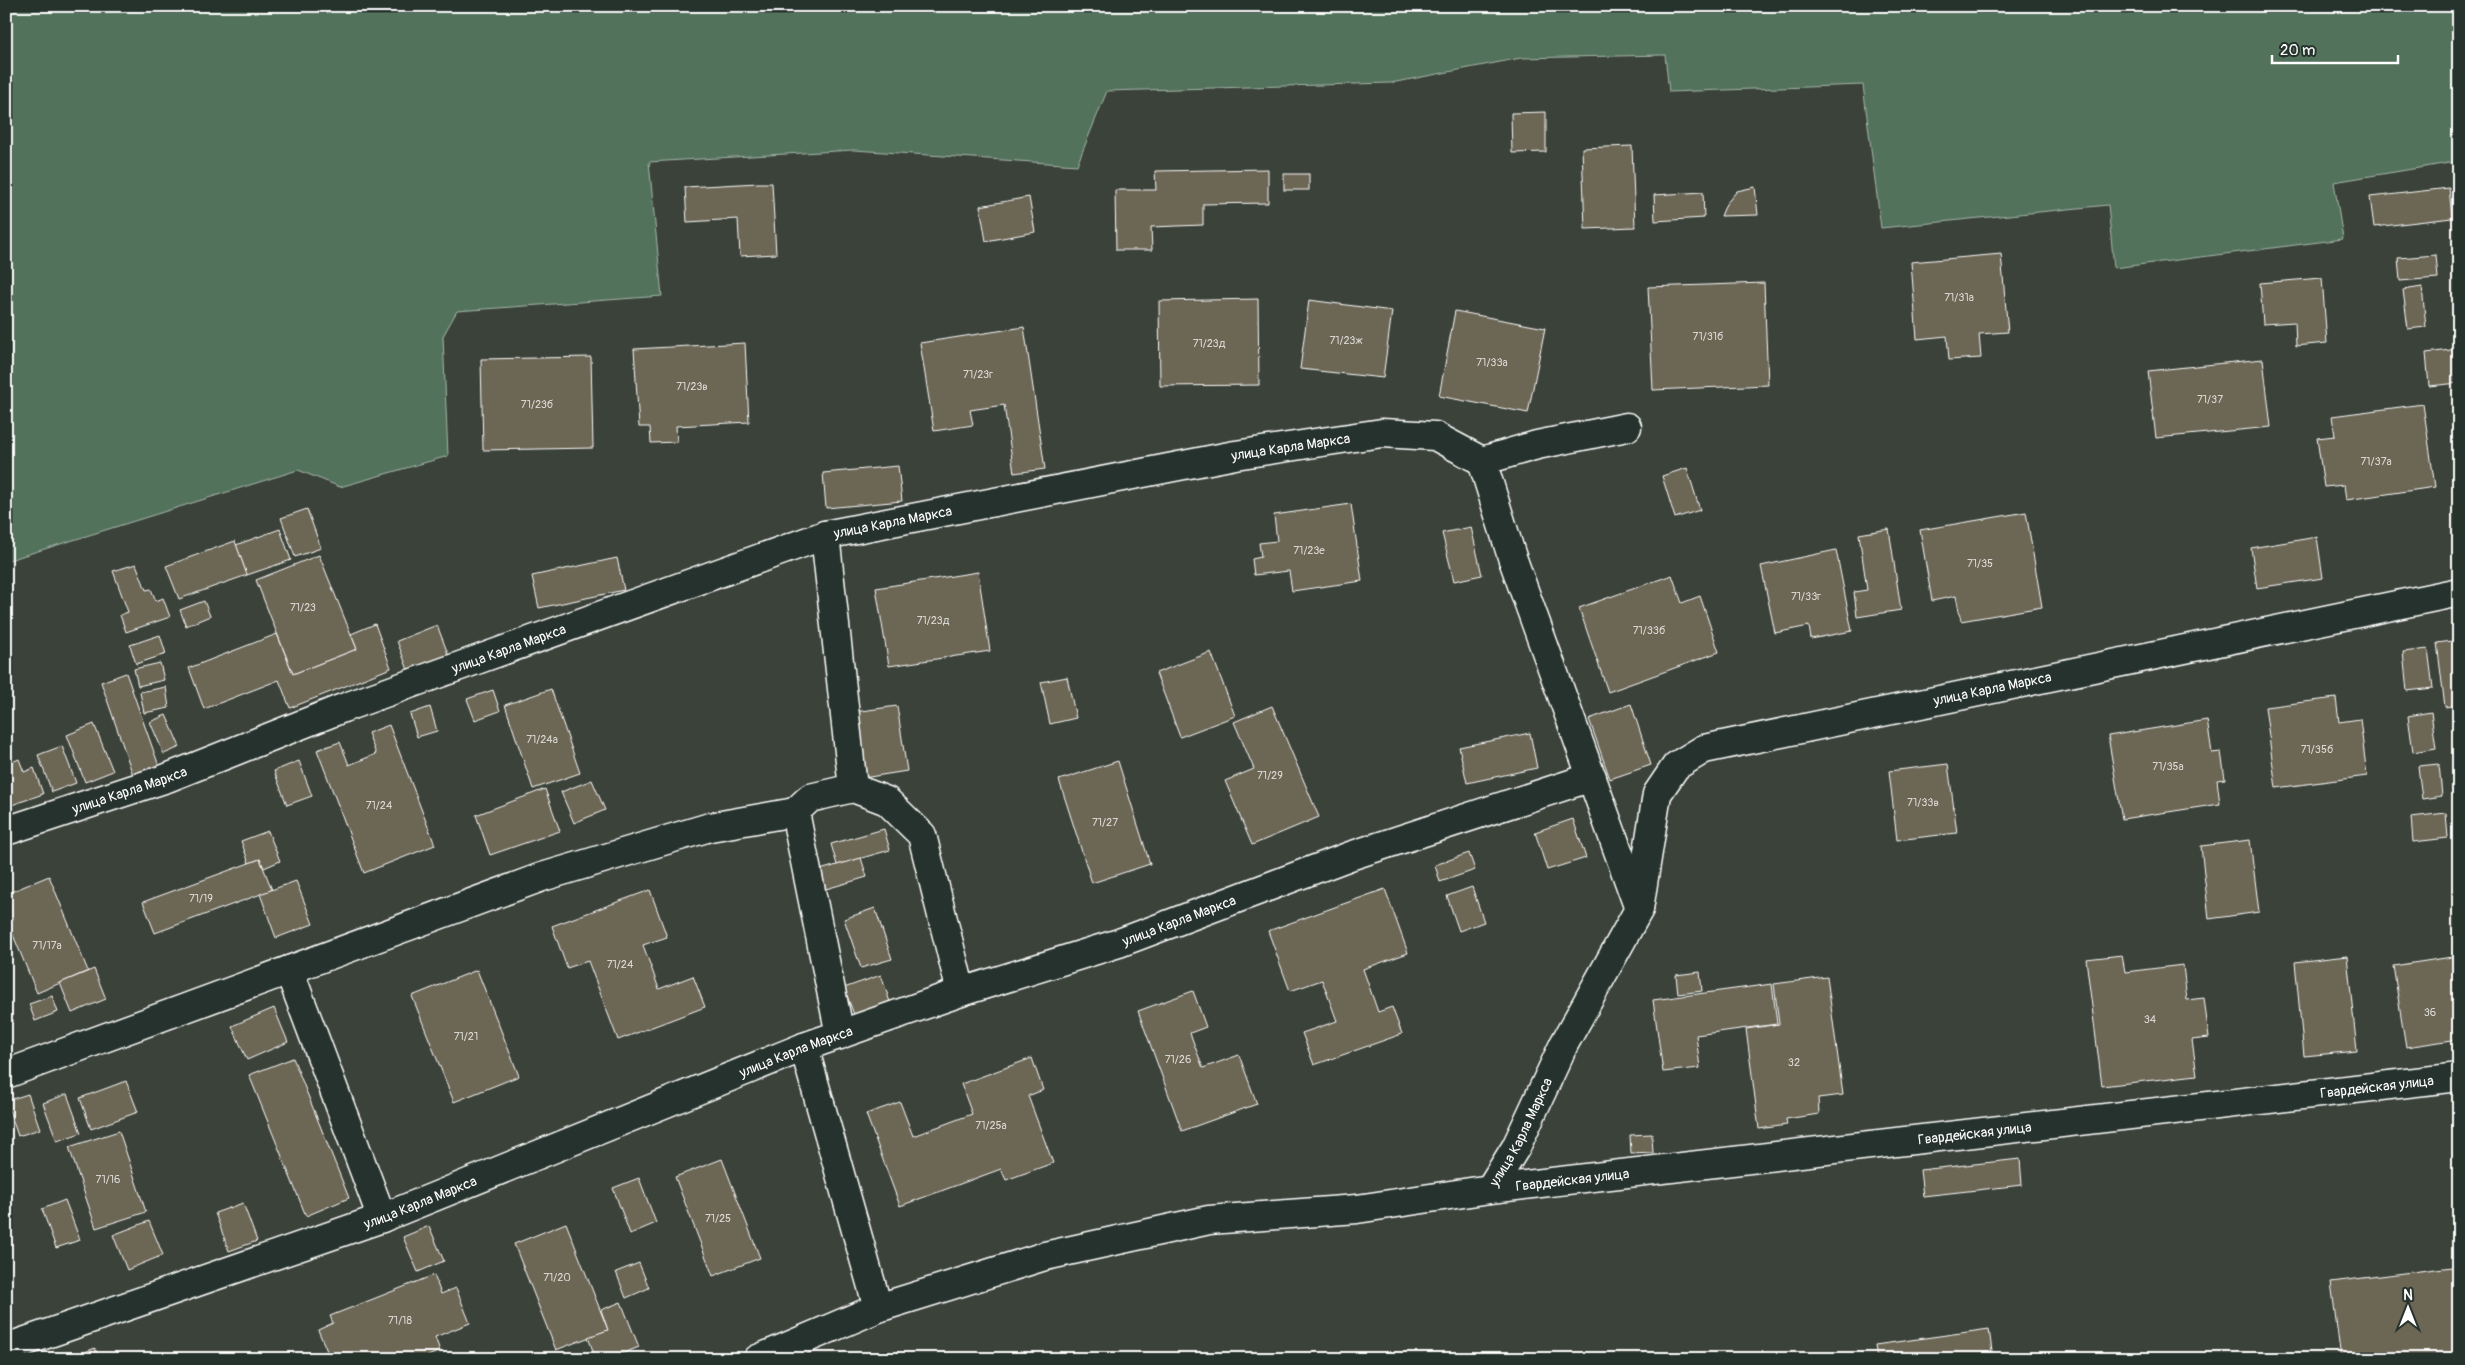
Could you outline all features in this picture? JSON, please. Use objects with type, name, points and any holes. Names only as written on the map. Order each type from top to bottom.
[{"type":"street","points":[[1627,427],[1537,446],[1482,461],[1512,557],[1639,909]]},
{"type":"street","name":"улица Карла Маркса","points":[[6,831],[167,778],[343,708],[825,535],[1235,455],[1382,433],[1434,436],[1482,461]]},
{"type":"street","points":[[825,535],[853,788]]},
{"type":"street","name":"улица Карла Маркса","points":[[758,1359],[878,1308],[1045,1256],[1209,1220],[1357,1209],[1490,1189],[1516,1147],[1564,1044],[1639,909],[1658,794],[1676,766],[1704,749],[1989,687],[2246,637],[2459,592]]},
{"type":"street","name":"улица Карла Маркса","points":[[6,1348],[382,1218],[804,1047],[961,992],[1119,943],[1350,856],[1592,777]]},
{"type":"street","points":[[6,1074],[542,878],[710,827],[795,812],[810,798],[853,788],[887,801],[922,835],[961,992]]},
{"type":"street","points":[[795,812],[840,1035]]},
{"type":"street","points":[[289,970],[382,1218]]},
{"type":"street","points":[[804,1047],[878,1308]]},
{"type":"street","name":"Гвардейская улица","points":[[1490,1189],[2459,1077]]},
{"type":"green space","points":[[6,6],[2459,6],[2459,178],[2455,162],[2334,182],[2343,239],[2114,268],[2108,205],[1881,228],[1863,85],[1669,92],[1665,55],[1521,58],[1391,83],[1107,91],[1077,165],[854,150],[649,162],[662,296],[457,311],[443,336],[448,456],[340,487],[298,470],[6,561]]},
{"type":"building","points":[[1546,112],[1546,152],[1512,153],[1511,113]]},
{"type":"building","points":[[1632,146],[1635,227],[1585,229],[1582,148]]},
{"type":"building","points":[[1268,169],[1268,203],[1203,204],[1203,225],[1151,227],[1152,250],[1116,250],[1115,190],[1156,190],[1155,171]]},
{"type":"building","points":[[1284,174],[1309,174],[1309,190],[1284,190]]},
{"type":"building","points":[[772,183],[776,254],[740,256],[738,219],[687,222],[685,187]]},
{"type":"building","points":[[1755,187],[1758,215],[1721,216],[1726,204],[1737,191]]},
{"type":"building","points":[[2449,188],[2452,218],[2374,227],[2370,197]]},
{"type":"building","points":[[1703,192],[1704,218],[1655,221],[1654,195]]},
{"type":"building","points":[[1029,197],[1035,232],[986,241],[980,206]]},
{"type":"building","points":[[2001,254],[2008,332],[1979,334],[1981,358],[1949,360],[1947,336],[1917,339],[1911,262]]},
{"type":"building","points":[[2436,255],[2438,278],[2400,281],[2398,258]]},
{"type":"building","points":[[2322,278],[2327,343],[2296,346],[2295,322],[2263,324],[2260,283]]},
{"type":"building","points":[[1764,283],[1768,385],[1653,390],[1648,287]]},
{"type":"building","points":[[2422,287],[2426,327],[2408,329],[2403,290]]},
{"type":"building","points":[[1258,299],[1259,385],[1160,386],[1159,301]]},
{"type":"building","points":[[1309,300],[1392,311],[1383,378],[1300,369]]},
{"type":"building","points":[[1455,311],[1545,328],[1528,413],[1439,396]]},
{"type":"building","points":[[1024,327],[1045,469],[1014,473],[1004,405],[970,410],[973,425],[934,431],[920,343]]},
{"type":"building","points":[[745,343],[749,422],[676,426],[677,442],[651,443],[650,427],[639,427],[634,349]]},
{"type":"building","points":[[2459,349],[2459,383],[2429,386],[2426,353]]},
{"type":"building","points":[[591,357],[593,448],[483,450],[481,359]]},
{"type":"building","points":[[2263,359],[2271,427],[2156,438],[2148,371]]},
{"type":"building","points":[[2423,404],[2435,487],[2346,500],[2344,485],[2324,487],[2317,438],[2335,436],[2332,416]]},
{"type":"building","points":[[898,466],[902,501],[826,508],[823,473]]},
{"type":"building","points":[[1687,468],[1700,510],[1675,518],[1662,476]]},
{"type":"building","points":[[1351,504],[1362,581],[1292,591],[1289,571],[1254,575],[1252,559],[1261,557],[1259,543],[1277,541],[1274,515]]},
{"type":"building","points":[[307,509],[321,548],[295,557],[281,518]]},
{"type":"building","points":[[2026,512],[2042,607],[1961,621],[1956,596],[1932,601],[1920,530]]},
{"type":"building","points":[[1471,527],[1482,575],[1454,581],[1442,533]]},
{"type":"building","points":[[280,529],[291,560],[247,575],[236,545]]},
{"type":"building","points":[[1889,529],[1901,610],[1857,617],[1854,592],[1867,590],[1859,534]]},
{"type":"building","points":[[2317,537],[2323,578],[2257,588],[2251,548]]},
{"type":"building","points":[[235,541],[247,575],[179,599],[166,566]]},
{"type":"building","points":[[1836,550],[1852,631],[1811,639],[1809,626],[1775,633],[1761,566]]},
{"type":"building","points":[[319,555],[357,649],[293,674],[256,580]]},
{"type":"building","points":[[617,558],[624,590],[539,608],[532,576]]},
{"type":"building","points":[[136,564],[146,590],[151,589],[156,601],[163,598],[170,617],[126,632],[120,615],[128,612],[113,571]]},
{"type":"building","points":[[978,572],[990,651],[889,666],[876,588]]},
{"type":"building","points":[[1672,575],[1682,603],[1700,596],[1719,652],[1608,692],[1579,608]]},
{"type":"building","points":[[204,601],[210,616],[186,626],[180,610]]},
{"type":"building","points":[[375,624],[391,668],[290,708],[279,680],[204,709],[189,668],[277,634],[293,674],[357,649],[351,634]]},
{"type":"building","points":[[437,625],[450,659],[410,675],[397,641]]},
{"type":"building","points":[[160,635],[166,654],[136,664],[130,645]]},
{"type":"building","points":[[2459,640],[2459,705],[2445,707],[2437,643]]},
{"type":"building","points":[[2428,649],[2433,688],[2407,691],[2403,652]]},
{"type":"building","points":[[1211,652],[1235,716],[1180,737],[1156,673]]},
{"type":"building","points":[[160,663],[164,680],[138,686],[134,669]]},
{"type":"building","points":[[126,673],[160,769],[134,778],[101,682]]},
{"type":"building","points":[[1067,677],[1076,718],[1050,724],[1041,682]]},
{"type":"building","points":[[166,687],[169,708],[144,713],[140,692]]},
{"type":"building","points":[[551,689],[580,773],[533,789],[505,705]]},
{"type":"building","points":[[493,690],[500,711],[475,720],[467,699]]},
{"type":"building","points":[[2336,698],[2339,722],[2360,719],[2367,776],[2276,788],[2265,707]]},
{"type":"building","points":[[1631,704],[1651,765],[1610,779],[1589,719]]},
{"type":"building","points":[[897,706],[907,771],[863,778],[854,712]]},
{"type":"building","points":[[1272,706],[1319,817],[1252,845],[1225,781],[1254,769],[1234,722]]},
{"type":"building","points":[[430,707],[437,731],[417,737],[410,714]]},
{"type":"building","points":[[2431,712],[2436,748],[2413,752],[2408,716]]},
{"type":"building","points":[[166,715],[180,747],[164,754],[150,722]]},
{"type":"building","points":[[2207,720],[2212,753],[2221,752],[2225,779],[2217,780],[2220,804],[2122,819],[2108,736]]},
{"type":"building","points":[[94,724],[113,771],[85,782],[67,735]]},
{"type":"building","points":[[389,725],[435,845],[364,873],[317,750],[340,742],[349,765],[376,754],[368,733]]},
{"type":"building","points":[[1530,733],[1537,768],[1467,783],[1459,747]]},
{"type":"building","points":[[62,746],[76,783],[52,792],[38,755]]},
{"type":"building","points":[[19,759],[24,772],[34,768],[43,794],[6,807],[6,760],[8,764]]},
{"type":"building","points":[[299,761],[312,796],[287,805],[274,771]]},
{"type":"building","points":[[1118,761],[1150,864],[1092,883],[1059,780]]},
{"type":"building","points":[[1948,764],[1957,833],[1897,840],[1889,771]]},
{"type":"building","points":[[2439,764],[2442,796],[2422,799],[2418,766]]},
{"type":"building","points":[[592,780],[605,810],[574,823],[561,792]]},
{"type":"building","points":[[545,789],[560,831],[490,855],[476,815]]},
{"type":"building","points":[[2446,813],[2448,838],[2413,842],[2411,817]]},
{"type":"building","points":[[1573,819],[1586,858],[1547,870],[1535,832]]},
{"type":"building","points":[[884,829],[890,850],[837,865],[831,844]]},
{"type":"building","points":[[268,831],[280,861],[264,868],[260,859],[249,863],[241,841]]},
{"type":"building","points":[[2250,840],[2259,912],[2209,919],[2201,846]]},
{"type":"building","points":[[1469,853],[1475,870],[1440,882],[1435,865]]},
{"type":"building","points":[[861,858],[867,877],[826,889],[820,870]]},
{"type":"building","points":[[260,859],[272,890],[155,933],[143,902]]},
{"type":"building","points":[[49,876],[88,971],[37,993],[6,918],[6,894]]},
{"type":"building","points":[[296,881],[313,924],[276,938],[260,894]]},
{"type":"building","points":[[1472,887],[1484,922],[1459,931],[1447,896]]},
{"type":"building","points":[[1385,889],[1408,953],[1363,969],[1378,1012],[1392,1007],[1402,1034],[1314,1065],[1302,1033],[1337,1021],[1322,980],[1290,991],[1268,931]]},
{"type":"building","points":[[650,890],[667,937],[643,945],[659,989],[693,976],[705,1007],[618,1040],[588,961],[567,968],[552,926]]},
{"type":"building","points":[[875,908],[892,959],[861,968],[844,919]]},
{"type":"building","points":[[2122,955],[2125,972],[2183,965],[2187,1000],[2204,998],[2209,1038],[2192,1040],[2197,1075],[2102,1086],[2086,959]]},
{"type":"building","points":[[2347,956],[2357,1051],[2304,1056],[2295,962]]},
{"type":"building","points":[[2452,957],[2456,985],[2459,985],[2459,1039],[2406,1047],[2393,966]]},
{"type":"building","points":[[94,969],[106,999],[72,1013],[60,983]]},
{"type":"building","points":[[477,970],[519,1076],[454,1102],[412,996]]},
{"type":"building","points":[[1700,972],[1702,991],[1678,994],[1676,975]]},
{"type":"building","points":[[881,975],[891,1005],[855,1017],[844,988]]},
{"type":"building","points":[[1827,977],[1843,1095],[1818,1098],[1819,1114],[1786,1119],[1787,1125],[1759,1129],[1746,1029],[1779,1024],[1774,984]]},
{"type":"building","points":[[1772,984],[1777,1024],[1696,1035],[1700,1068],[1663,1072],[1653,1000]]},
{"type":"building","points":[[1193,991],[1206,1027],[1190,1033],[1203,1068],[1239,1055],[1257,1104],[1182,1131],[1138,1011]]},
{"type":"building","points":[[52,996],[58,1012],[35,1021],[29,1004]]},
{"type":"building","points":[[274,1008],[288,1042],[247,1060],[232,1026]]},
{"type":"building","points":[[293,1058],[349,1198],[306,1216],[249,1075]]},
{"type":"building","points":[[1032,1058],[1043,1090],[1028,1096],[1053,1163],[1006,1180],[1001,1169],[900,1206],[866,1114],[900,1102],[913,1136],[972,1114],[961,1084]]},
{"type":"building","points":[[126,1081],[138,1112],[91,1129],[80,1098]]},
{"type":"building","points":[[28,1094],[40,1129],[18,1136],[6,1101]]},
{"type":"building","points":[[67,1094],[81,1133],[57,1141],[43,1103]]},
{"type":"building","points":[[119,1131],[146,1212],[96,1228],[69,1147]]},
{"type":"building","points":[[1652,1134],[1653,1153],[1631,1154],[1630,1135]]},
{"type":"building","points":[[722,1159],[760,1258],[713,1276],[675,1177]]},
{"type":"building","points":[[2020,1159],[2022,1185],[1923,1196],[1920,1170]]},
{"type":"building","points":[[639,1178],[656,1223],[630,1234],[613,1188]]},
{"type":"building","points":[[65,1200],[80,1240],[56,1248],[42,1209]]},
{"type":"building","points":[[243,1203],[257,1241],[229,1251],[215,1213]]},
{"type":"building","points":[[149,1221],[163,1255],[127,1270],[113,1235]]},
{"type":"building","points":[[566,1223],[608,1330],[556,1350],[514,1244]]},
{"type":"building","points":[[429,1226],[444,1261],[418,1272],[403,1237]]},
{"type":"building","points":[[639,1263],[649,1288],[626,1298],[616,1272]]},
{"type":"building","points":[[2452,1267],[2459,1322],[2459,1359],[2341,1359],[2331,1282]]},
{"type":"building","points":[[434,1275],[441,1294],[456,1288],[470,1323],[435,1337],[440,1351],[421,1359],[309,1359],[327,1351],[318,1330],[333,1323],[330,1316]]},
{"type":"building","points":[[621,1302],[639,1347],[609,1359],[596,1359],[588,1337],[608,1330],[601,1310]]},
{"type":"building","points":[[1989,1329],[1993,1359],[1877,1359],[1875,1345]]},
{"type":"building","points":[[95,1348],[99,1359],[68,1359]]}]
